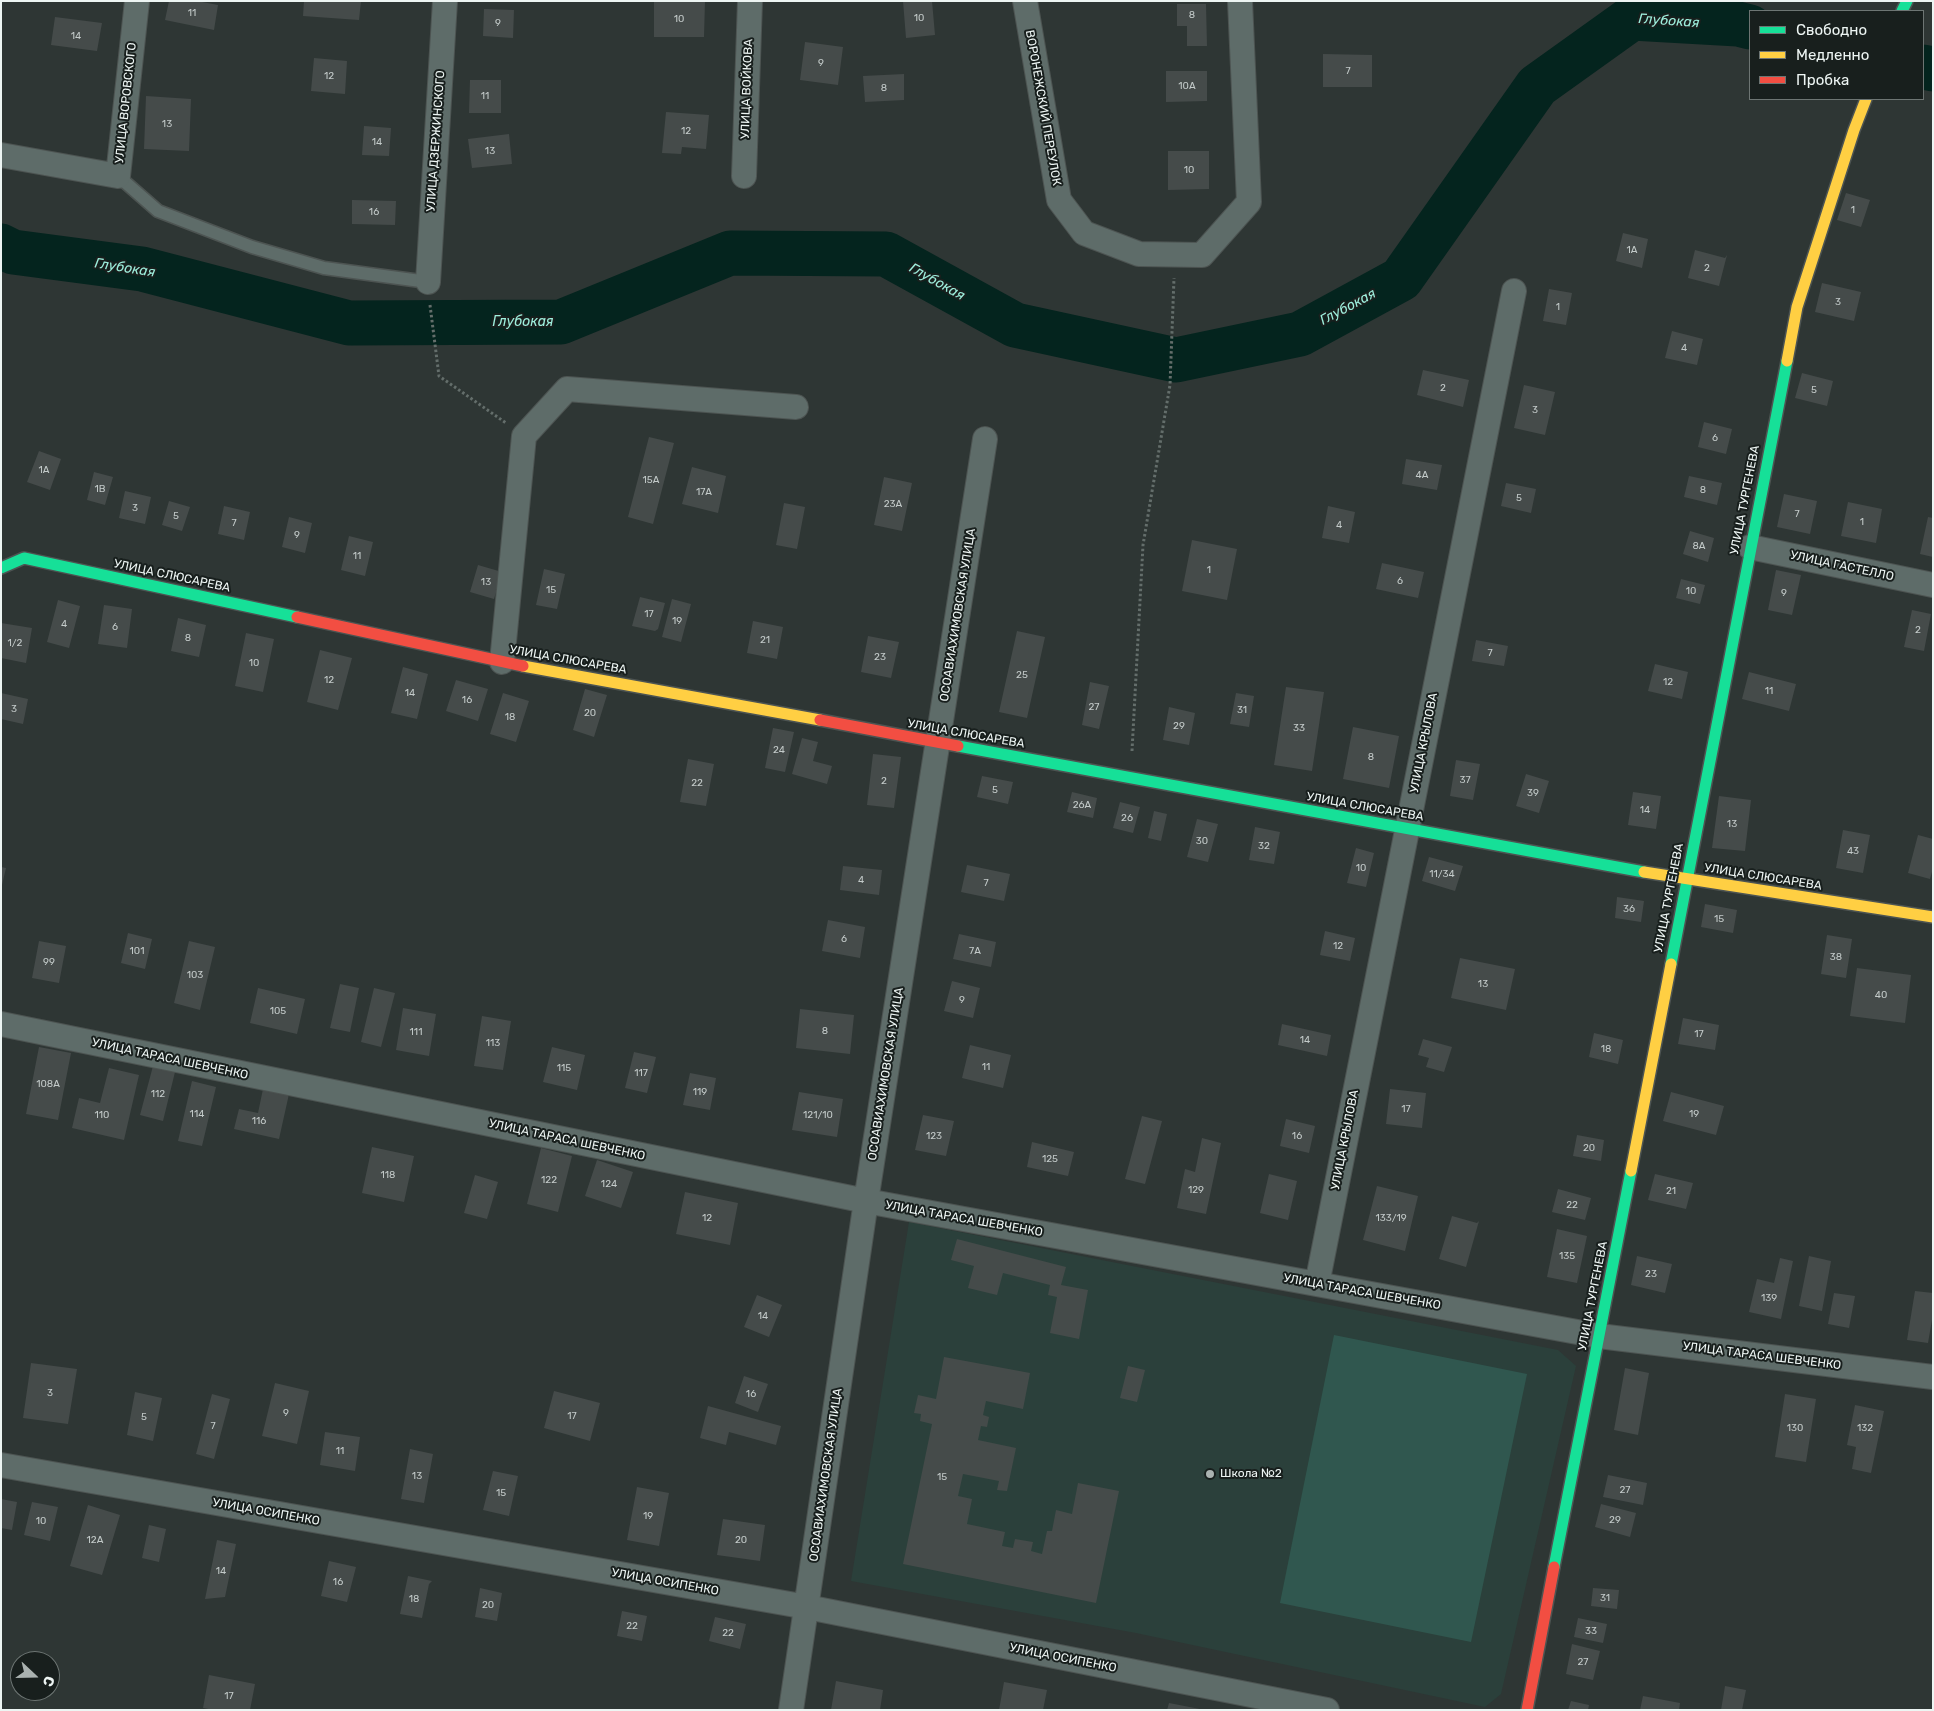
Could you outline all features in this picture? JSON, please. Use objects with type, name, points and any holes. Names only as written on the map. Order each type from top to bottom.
[{"type":"street","name":"УЛИЦА ВОРОВСКОГО","points":[[1,156],[118,176],[136,1]]},
{"type":"street","name":"УЛИЦА ДЗЕРЖИНСКОГО","points":[[428,282],[445,1]]},
{"type":"street","name":"УЛИЦА ВОЙКОВА","points":[[744,176],[750,1]]},
{"type":"street","name":"ВОРОНЕЖСКИЙ ПЕРЕУЛОК","points":[[1025,1],[1059,200],[1084,233],[1139,254],[1202,255],[1249,202],[1240,1]]},
{"type":"street","name":"УЛИЦА ТУРГЕНЕВА","points":[[1527,1710],[1796,306],[1866,100]]},
{"type":"street","name":"УЛИЦА КРЫЛОВА","points":[[1317,1284],[1514,291]]},
{"type":"street","points":[[502,662],[524,436],[567,389],[796,407]]},
{"type":"street","name":"ОСОАВИАХИМОВСКАЯ УЛИЦА","points":[[791,1710],[866,1201],[985,439]]},
{"type":"street","name":"УЛИЦА ГАСТЕЛЛО","points":[[1750,547],[1933,585]]},
{"type":"street","name":"УЛИЦА СЛЮСАРЕВА","points":[[1,568],[24,558],[502,662],[1687,880],[1933,917]]},
{"type":"street","name":"УЛИЦА ТАРАСА ШЕВЧЕНКО","points":[[1,1024],[866,1201],[1599,1336],[1933,1377]]},
{"type":"street","name":"УЛИЦА ОСИПЕНКО","points":[[1,1465],[807,1607],[1327,1710]]},
{"type":"lane","points":[[118,176],[158,211],[252,248],[324,268],[428,282]]},
{"type":"path","points":[[428,282],[439,376],[524,436]]},
{"type":"path","points":[[1131,778],[1143,544],[1170,385],[1172,305]]},
{"type":"shaded area","name":"Школа №2","points":[[909,1222],[1558,1350],[1576,1366],[1501,1694],[1485,1707],[1136,1633],[851,1581]]},
{"type":"green space","points":[[1334,1335],[1527,1374],[1471,1642],[1280,1603]]},
{"type":"building","points":[[169,1],[197,1],[218,5],[214,30],[165,20]]},
{"type":"building","points":[[304,1],[361,1],[359,20],[303,16]]},
{"type":"building","points":[[654,1],[705,1],[704,37],[654,37]]},
{"type":"building","points":[[903,1],[932,1],[935,35],[906,38]]},
{"type":"building","points":[[1177,4],[1206,4],[1207,46],[1187,46],[1187,26],[1177,26]]},
{"type":"building","points":[[484,9],[514,10],[513,38],[483,36]]},
{"type":"building","points":[[55,17],[102,23],[97,51],[51,45]]},
{"type":"building","points":[[805,42],[843,47],[838,85],[800,80]]},
{"type":"building","points":[[1323,54],[1372,55],[1372,87],[1323,87]]},
{"type":"building","points":[[314,58],[347,61],[345,94],[311,91]]},
{"type":"building","points":[[1166,71],[1207,71],[1207,101],[1166,102]]},
{"type":"building","points":[[904,74],[904,100],[865,102],[863,76]]},
{"type":"building","points":[[470,80],[501,80],[501,113],[469,113]]},
{"type":"building","points":[[146,96],[191,99],[189,151],[144,149]]},
{"type":"building","points":[[666,112],[709,115],[706,149],[682,147],[681,154],[662,153]]},
{"type":"building","points":[[364,126],[391,128],[389,156],[362,155]]},
{"type":"building","points":[[509,134],[512,164],[472,168],[468,139]]},
{"type":"building","points":[[1168,151],[1209,151],[1209,189],[1168,190]]},
{"type":"building","points":[[1846,193],[1870,200],[1861,227],[1837,220]]},
{"type":"building","points":[[352,200],[396,201],[395,225],[352,224]]},
{"type":"building","points":[[1623,233],[1648,239],[1642,268],[1616,261]]},
{"type":"building","points":[[1695,250],[1725,258],[1727,255],[1719,286],[1688,278]]},
{"type":"building","points":[[1822,283],[1861,292],[1854,321],[1815,312]]},
{"type":"building","points":[[1549,289],[1572,293],[1566,325],[1543,321]]},
{"type":"building","points":[[1672,331],[1703,339],[1697,365],[1665,358]]},
{"type":"building","points":[[1423,370],[1469,380],[1463,407],[1417,395]]},
{"type":"building","points":[[1802,373],[1833,381],[1827,406],[1795,398]]},
{"type":"building","points":[[1524,385],[1555,392],[1545,435],[1514,428]]},
{"type":"building","points":[[1704,422],[1732,429],[1726,454],[1698,447]]},
{"type":"building","points":[[649,437],[674,443],[653,524],[628,517]]},
{"type":"building","points":[[39,451],[61,459],[50,490],[27,482]]},
{"type":"building","points":[[1406,459],[1442,465],[1437,490],[1402,484]]},
{"type":"building","points":[[692,467],[726,476],[718,513],[682,504]]},
{"type":"building","points":[[94,472],[113,477],[105,505],[87,500]]},
{"type":"building","points":[[1689,476],[1722,483],[1717,505],[1684,497]]},
{"type":"building","points":[[884,477],[912,483],[902,531],[874,525]]},
{"type":"building","points":[[1506,483],[1536,489],[1531,513],[1501,506]]},
{"type":"building","points":[[125,491],[151,497],[145,524],[119,518]]},
{"type":"building","points":[[1784,494],[1817,501],[1810,534],[1777,527]]},
{"type":"building","points":[[169,501],[190,507],[182,531],[162,525]]},
{"type":"building","points":[[1848,502],[1882,509],[1876,543],[1841,536]]},
{"type":"building","points":[[784,503],[805,507],[797,549],[776,545]]},
{"type":"building","points":[[224,506],[250,512],[244,540],[218,534]]},
{"type":"building","points":[[1328,506],[1355,512],[1349,543],[1322,538]]},
{"type":"building","points":[[289,517],[312,523],[305,553],[282,547]]},
{"type":"building","points":[[1928,517],[1933,518],[1933,557],[1920,554]]},
{"type":"building","points":[[1690,531],[1714,538],[1708,562],[1683,554]]},
{"type":"building","points":[[349,536],[373,542],[365,576],[341,570]]},
{"type":"building","points":[[1192,540],[1237,549],[1227,600],[1182,591]]},
{"type":"building","points":[[1382,563],[1424,572],[1418,598],[1376,589]]},
{"type":"building","points":[[478,565],[502,572],[494,599],[470,592]]},
{"type":"building","points":[[544,569],[565,574],[557,609],[536,605]]},
{"type":"building","points":[[1776,570],[1801,575],[1792,615],[1768,610]]},
{"type":"building","points":[[1681,579],[1705,585],[1700,604],[1676,598]]},
{"type":"building","points":[[640,597],[665,603],[658,629],[655,631],[632,626]]},
{"type":"building","points":[[672,599],[691,604],[681,642],[662,637]]},
{"type":"building","points":[[58,600],[80,606],[69,648],[47,642]]},
{"type":"building","points":[[104,605],[132,609],[127,648],[98,644]]},
{"type":"building","points":[[1912,610],[1931,614],[1924,651],[1904,647]]},
{"type":"building","points":[[178,618],[206,625],[199,657],[171,651]]},
{"type":"building","points":[[753,621],[783,627],[777,659],[747,653]]},
{"type":"building","points":[[1,623],[32,628],[26,663],[1,658]]},
{"type":"building","points":[[1017,631],[1045,637],[1027,718],[999,712]]},
{"type":"building","points":[[246,633],[274,639],[263,692],[235,686]]},
{"type":"building","points":[[868,636],[899,642],[891,678],[861,672]]},
{"type":"building","points":[[1476,640],[1508,646],[1504,666],[1472,661]]},
{"type":"building","points":[[320,650],[352,658],[338,710],[307,702]]},
{"type":"building","points":[[1655,664],[1688,672],[1682,699],[1648,691]]},
{"type":"building","points":[[403,667],[428,674],[417,719],[391,713]]},
{"type":"building","points":[[1749,672],[1796,684],[1789,711],[1742,699]]},
{"type":"building","points":[[456,680],[488,689],[478,721],[446,711]]},
{"type":"building","points":[[1090,682],[1109,686],[1099,729],[1082,725]]},
{"type":"building","points":[[1286,687],[1324,692],[1312,771],[1274,765]]},
{"type":"building","points":[[585,689],[607,695],[594,737],[573,730]]},
{"type":"building","points":[[1,693],[28,699],[23,724],[1,719]]},
{"type":"building","points":[[503,693],[529,701],[516,742],[490,734]]},
{"type":"building","points":[[1236,693],[1254,696],[1249,727],[1230,724]]},
{"type":"building","points":[[1169,707],[1195,713],[1189,745],[1163,740]]},
{"type":"building","points":[[1353,727],[1399,736],[1389,788],[1343,779]]},
{"type":"building","points":[[773,728],[794,732],[785,772],[765,768]]},
{"type":"building","points":[[802,738],[818,742],[813,761],[832,766],[827,784],[792,774]]},
{"type":"building","points":[[873,754],[901,757],[894,808],[867,805]]},
{"type":"building","points":[[688,759],[714,764],[706,806],[680,802]]},
{"type":"building","points":[[1456,760],[1480,764],[1473,800],[1450,796]]},
{"type":"building","points":[[1526,774],[1549,781],[1539,813],[1516,806]]},
{"type":"building","points":[[982,776],[1013,782],[1008,804],[977,797]]},
{"type":"building","points":[[1072,792],[1097,798],[1093,818],[1067,812]]},
{"type":"building","points":[[1633,792],[1661,796],[1656,829],[1628,825]]},
{"type":"building","points":[[1719,796],[1751,800],[1745,851],[1712,848]]},
{"type":"building","points":[[1120,802],[1140,807],[1133,833],[1113,828]]},
{"type":"building","points":[[1154,811],[1167,814],[1161,841],[1148,838]]},
{"type":"building","points":[[1197,819],[1218,824],[1208,862],[1187,857]]},
{"type":"building","points":[[1255,827],[1280,832],[1274,864],[1249,860]]},
{"type":"building","points":[[1843,830],[1870,835],[1863,873],[1836,868]]},
{"type":"building","points":[[1918,835],[1933,839],[1933,868],[1930,879],[1908,873]]},
{"type":"building","points":[[1356,848],[1374,853],[1366,887],[1347,883]]},
{"type":"building","points":[[1429,857],[1463,866],[1455,891],[1422,881]]},
{"type":"building","points":[[967,865],[1010,874],[1004,901],[961,892]]},
{"type":"building","points":[[843,866],[882,870],[879,895],[840,890]]},
{"type":"building","points":[[1,867],[6,868],[2,885],[1,885]]},
{"type":"building","points":[[1617,897],[1644,901],[1641,922],[1615,918]]},
{"type":"building","points":[[1705,904],[1737,910],[1733,933],[1701,927]]},
{"type":"building","points":[[828,920],[865,927],[860,958],[822,951]]},
{"type":"building","points":[[1325,931],[1355,938],[1350,961],[1320,955]]},
{"type":"building","points":[[128,933],[152,939],[145,969],[121,963]]},
{"type":"building","points":[[959,934],[996,942],[991,967],[953,959]]},
{"type":"building","points":[[1827,935],[1852,939],[1846,978],[1821,974]]},
{"type":"building","points":[[39,941],[66,946],[59,983],[32,978]]},
{"type":"building","points":[[189,941],[215,947],[200,1010],[174,1003]]},
{"type":"building","points":[[1460,958],[1515,969],[1506,1010],[1451,998]]},
{"type":"building","points":[[1857,968],[1911,975],[1905,1023],[1850,1016]]},
{"type":"building","points":[[952,981],[980,988],[973,1018],[944,1011]]},
{"type":"building","points":[[340,984],[359,988],[350,1032],[330,1028]]},
{"type":"building","points":[[258,988],[305,999],[297,1034],[250,1023]]},
{"type":"building","points":[[374,988],[395,993],[381,1047],[361,1042]]},
{"type":"building","points":[[403,1008],[436,1014],[429,1056],[396,1050]]},
{"type":"building","points":[[800,1009],[854,1015],[850,1054],[796,1048]]},
{"type":"building","points":[[482,1016],[511,1021],[503,1070],[474,1066]]},
{"type":"building","points":[[1683,1018],[1719,1025],[1715,1050],[1678,1044]]},
{"type":"building","points":[[1282,1024],[1331,1035],[1327,1056],[1278,1045]]},
{"type":"building","points":[[1594,1033],[1623,1040],[1618,1064],[1589,1057]]},
{"type":"building","points":[[1423,1039],[1452,1047],[1444,1072],[1426,1067],[1429,1058],[1418,1055]]},
{"type":"building","points":[[970,1045],[1011,1055],[1003,1088],[962,1078]]},
{"type":"building","points":[[39,1047],[71,1053],[58,1120],[26,1114]]},
{"type":"building","points":[[552,1047],[585,1055],[577,1090],[543,1082]]},
{"type":"building","points":[[634,1052],[656,1057],[647,1093],[625,1088]]},
{"type":"building","points":[[153,1066],[175,1072],[163,1121],[140,1115]]},
{"type":"building","points":[[109,1068],[139,1075],[124,1140],[72,1128],[79,1098],[100,1103]]},
{"type":"building","points":[[690,1073],[716,1078],[710,1110],[683,1105]]},
{"type":"building","points":[[192,1081],[216,1087],[202,1146],[178,1141]]},
{"type":"building","points":[[263,1089],[289,1094],[279,1139],[234,1129],[239,1109],[258,1113]]},
{"type":"building","points":[[1390,1089],[1426,1093],[1422,1128],[1386,1124]]},
{"type":"building","points":[[799,1092],[843,1099],[837,1137],[792,1130]]},
{"type":"building","points":[[1671,1092],[1724,1106],[1716,1135],[1663,1121]]},
{"type":"building","points":[[923,1115],[954,1121],[946,1156],[915,1150]]},
{"type":"building","points":[[1142,1116],[1162,1121],[1145,1184],[1125,1179]]},
{"type":"building","points":[[1286,1119],[1315,1126],[1309,1153],[1280,1146]]},
{"type":"building","points":[[1577,1135],[1604,1140],[1601,1161],[1573,1156]]},
{"type":"building","points":[[1202,1138],[1221,1143],[1206,1214],[1177,1208],[1185,1169],[1195,1172]]},
{"type":"building","points":[[1032,1142],[1074,1152],[1068,1176],[1027,1167]]},
{"type":"building","points":[[372,1147],[414,1156],[404,1202],[362,1193]]},
{"type":"building","points":[[541,1148],[572,1156],[558,1212],[527,1204]]},
{"type":"building","points":[[597,1160],[633,1172],[621,1208],[585,1196]]},
{"type":"building","points":[[1269,1174],[1297,1181],[1288,1220],[1260,1213]]},
{"type":"building","points":[[1655,1174],[1693,1183],[1686,1209],[1648,1200]]},
{"type":"building","points":[[475,1175],[498,1182],[487,1219],[464,1213]]},
{"type":"building","points":[[1377,1186],[1418,1196],[1405,1251],[1363,1240]]},
{"type":"building","points":[[1558,1189],[1591,1198],[1585,1220],[1552,1212]]},
{"type":"building","points":[[685,1192],[738,1203],[730,1245],[676,1234]]},
{"type":"building","points":[[1452,1216],[1477,1223],[1479,1221],[1466,1267],[1439,1259]]},
{"type":"building","points":[[1557,1229],[1587,1236],[1577,1283],[1547,1277]]},
{"type":"building","points":[[957,1239],[1066,1267],[1061,1285],[1088,1290],[1079,1339],[1050,1333],[1057,1297],[1048,1295],[1050,1285],[1003,1273],[997,1295],[968,1288],[974,1266],[951,1260]]},
{"type":"building","points":[[1637,1256],[1672,1264],[1665,1293],[1631,1285]]},
{"type":"building","points":[[1809,1256],[1831,1261],[1822,1311],[1799,1306]]},
{"type":"building","points":[[1780,1258],[1793,1261],[1781,1319],[1749,1312],[1757,1279],[1774,1283]]},
{"type":"building","points":[[1915,1291],[1933,1293],[1933,1314],[1928,1343],[1907,1340]]},
{"type":"building","points":[[1834,1293],[1855,1296],[1849,1328],[1828,1324]]},
{"type":"building","points":[[757,1295],[782,1305],[769,1337],[744,1327]]},
{"type":"building","points":[[944,1357],[1030,1373],[1023,1409],[986,1401],[983,1415],[989,1417],[987,1427],[981,1426],[978,1440],[1016,1448],[1007,1491],[997,1490],[999,1481],[963,1474],[958,1496],[972,1499],[967,1524],[1005,1532],[1002,1546],[1013,1548],[1015,1539],[1033,1542],[1031,1551],[1042,1554],[1047,1531],[1052,1531],[1056,1510],[1072,1514],[1078,1483],[1119,1491],[1096,1603],[903,1564],[932,1424],[920,1421],[921,1414],[914,1413],[918,1395],[936,1399]]},
{"type":"building","points":[[31,1363],[77,1369],[68,1424],[23,1418]]},
{"type":"building","points":[[1128,1366],[1145,1370],[1137,1402],[1120,1398]]},
{"type":"building","points":[[1625,1368],[1649,1373],[1638,1435],[1614,1430]]},
{"type":"building","points":[[744,1376],[768,1384],[758,1412],[735,1403]]},
{"type":"building","points":[[275,1383],[309,1391],[297,1444],[262,1436]]},
{"type":"building","points":[[554,1391],[600,1403],[590,1441],[544,1428]]},
{"type":"building","points":[[135,1392],[162,1398],[153,1441],[127,1435]]},
{"type":"building","points":[[212,1394],[230,1399],[214,1459],[196,1454]]},
{"type":"building","points":[[1785,1394],[1816,1399],[1806,1462],[1775,1457]]},
{"type":"building","points":[[1855,1405],[1884,1411],[1871,1473],[1852,1469],[1856,1447],[1847,1445]]},
{"type":"building","points":[[708,1406],[781,1426],[776,1445],[729,1432],[726,1445],[700,1438]]},
{"type":"building","points":[[325,1432],[360,1437],[355,1471],[320,1465]]},
{"type":"building","points":[[410,1449],[433,1454],[424,1503],[401,1499]]},
{"type":"building","points":[[493,1471],[518,1476],[509,1516],[483,1510]]},
{"type":"building","points":[[1608,1475],[1647,1483],[1643,1505],[1603,1497]]},
{"type":"building","points":[[637,1487],[669,1493],[659,1546],[627,1540]]},
{"type":"building","points":[[1,1499],[17,1502],[12,1530],[1,1528]]},
{"type":"building","points":[[32,1502],[58,1507],[50,1541],[24,1535]]},
{"type":"building","points":[[1601,1504],[1636,1513],[1630,1537],[1595,1527]]},
{"type":"building","points":[[88,1505],[120,1515],[102,1575],[70,1566]]},
{"type":"building","points":[[723,1519],[765,1525],[760,1561],[717,1555]]},
{"type":"building","points":[[149,1525],[166,1529],[159,1562],[142,1558]]},
{"type":"building","points":[[217,1540],[236,1544],[225,1597],[205,1599]]},
{"type":"building","points":[[329,1561],[356,1567],[347,1602],[321,1596]]},
{"type":"building","points":[[408,1576],[432,1581],[429,1584],[422,1618],[400,1614]]},
{"type":"building","points":[[480,1588],[502,1593],[497,1621],[475,1617]]},
{"type":"building","points":[[1593,1588],[1619,1590],[1617,1609],[1591,1606]]},
{"type":"building","points":[[622,1611],[647,1616],[642,1641],[617,1636]]},
{"type":"building","points":[[715,1617],[746,1624],[740,1649],[709,1641]]},
{"type":"building","points":[[1578,1618],[1607,1624],[1603,1643],[1574,1637]]},
{"type":"building","points":[[1572,1644],[1600,1651],[1593,1680],[1566,1674]]},
{"type":"building","points":[[209,1675],[255,1684],[250,1710],[214,1710],[203,1708]]},
{"type":"building","points":[[836,1681],[883,1690],[880,1710],[831,1710]]},
{"type":"building","points":[[1004,1682],[1047,1690],[1043,1710],[999,1710]]},
{"type":"building","points":[[1725,1686],[1746,1690],[1742,1710],[1721,1710]]},
{"type":"building","points":[[1643,1696],[1680,1703],[1679,1710],[1640,1710]]},
{"type":"building","points":[[1571,1701],[1589,1705],[1588,1710],[1568,1710]]},
{"type":"building","points":[[1169,1703],[1200,1709],[1200,1710],[1167,1710]]},
{"type":"waterway","name":"Глубокая","points":[[1,246],[13,252],[142,269],[349,323],[561,322],[730,253],[886,254],[1015,325],[1176,360],[1300,334],[1401,279],[1537,86],[1632,18],[1738,24],[1749,27]]},
{"type":"waterway","name":"Глубокая","points":[[1924,67],[1933,69]]},
{"type":"waterway","points":[[1,267],[13,252]]},
{"type":"traffic: fast","points":[[1902,10],[1907,1]]},
{"type":"traffic: fast","points":[[1671,964],[1787,361]]},
{"type":"traffic: fast","points":[[1,568],[24,558],[297,617]]},
{"type":"traffic: fast","points":[[958,746],[1644,872]]},
{"type":"traffic: fast","points":[[1554,1567],[1631,1171]]},
{"type":"traffic: slow","points":[[1787,361],[1797,307],[1854,130],[1866,100]]},
{"type":"traffic: slow","points":[[523,666],[820,720]]},
{"type":"traffic: slow","points":[[1644,872],[1933,917]]},
{"type":"traffic: slow","points":[[1631,1171],[1671,964]]},
{"type":"traffic: jam","points":[[297,617],[523,666]]},
{"type":"traffic: jam","points":[[820,720],[958,746]]},
{"type":"traffic: jam","points":[[1527,1710],[1554,1567]]},
{"type":"place","name":"Школа №2","points":[[1210,1474]]}]
